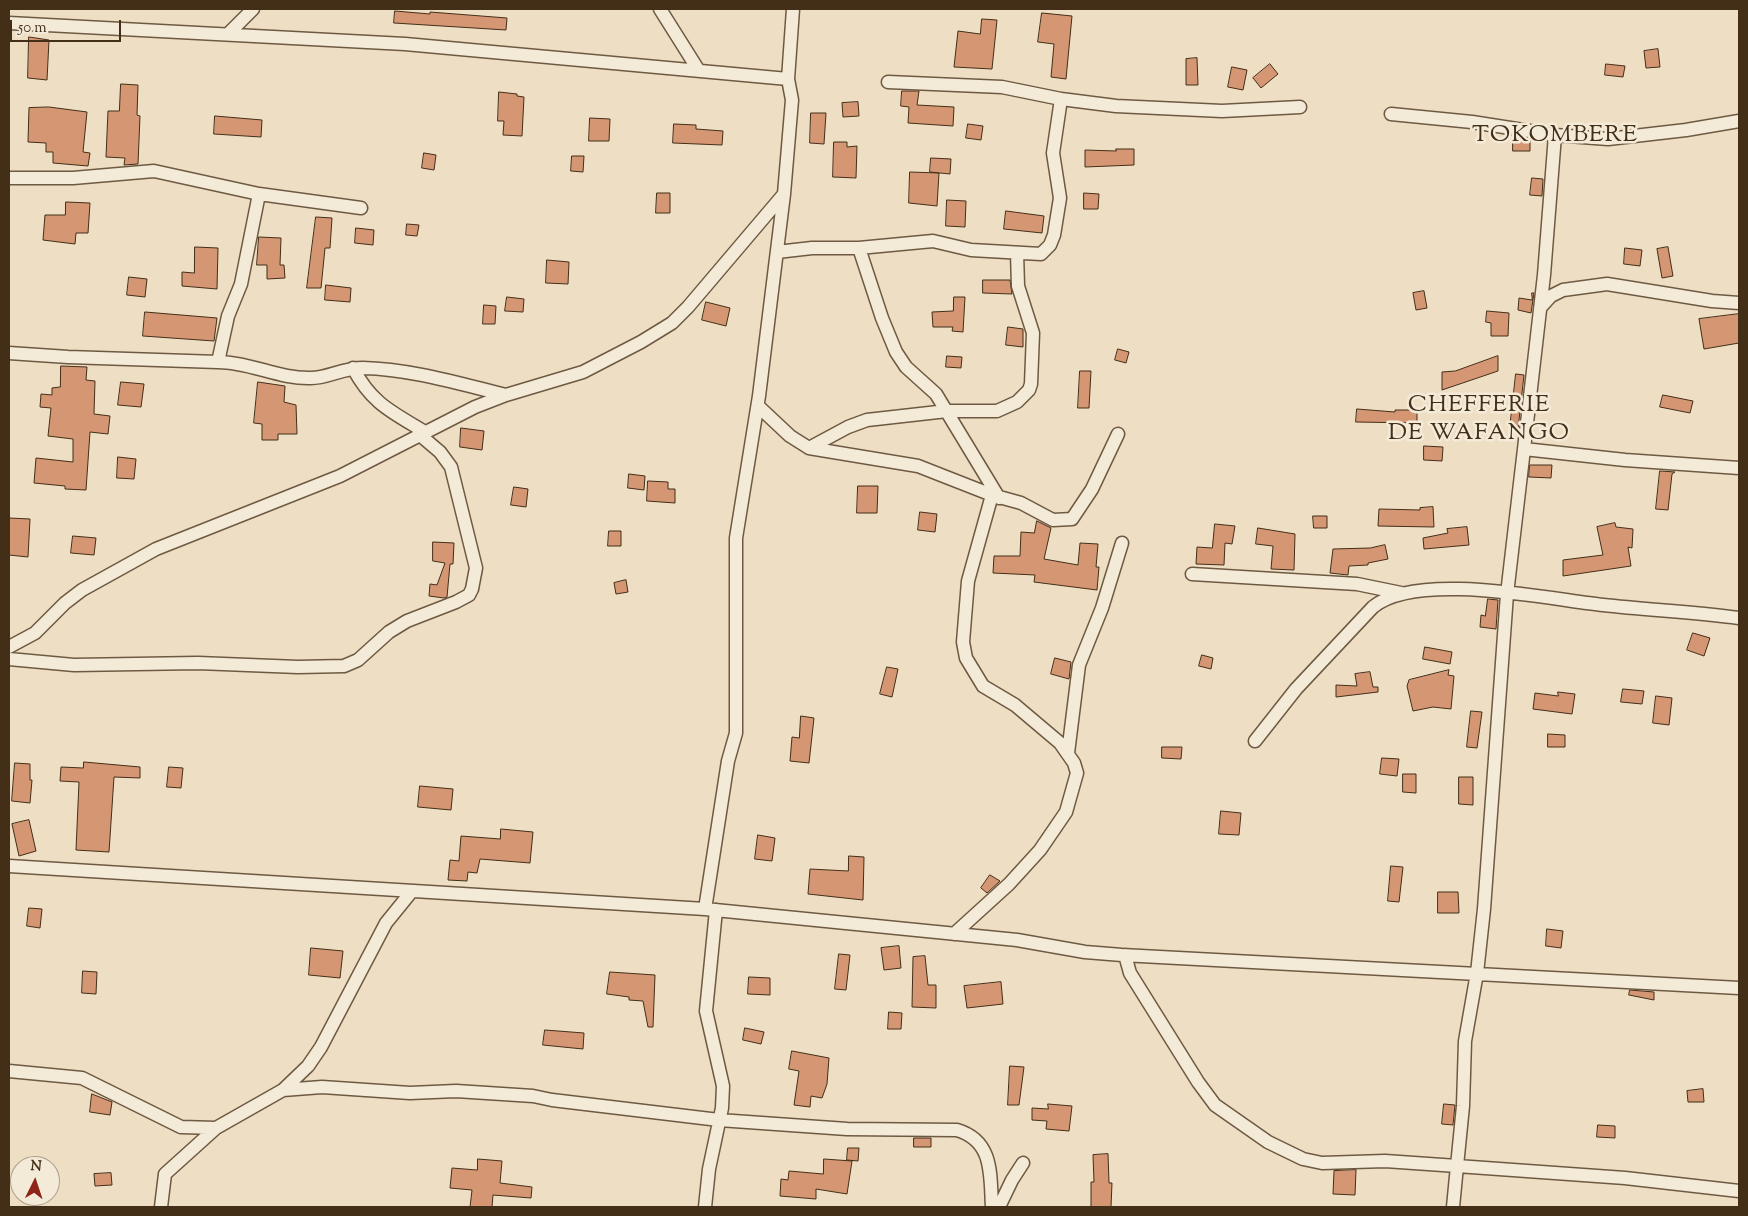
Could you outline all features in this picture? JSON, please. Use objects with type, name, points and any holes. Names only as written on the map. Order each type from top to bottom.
[{"type":"street","points":[[228,34],[253,9]]},
{"type":"street","points":[[660,9],[699,70]]},
{"type":"street","points":[[705,1207],[723,1086],[706,1011],[710,909],[728,761],[736,733],[736,538],[758,406],[784,194],[791,122],[791,88],[788,79],[793,9]]},
{"type":"street","points":[[9,23],[405,44],[788,79]]},
{"type":"street","points":[[888,82],[963,84],[1002,88],[1061,99],[1116,106],[1222,111],[1300,107]]},
{"type":"street","points":[[777,252],[821,247],[859,248],[934,241],[971,250],[1041,254],[1050,244],[1054,235],[1060,198],[1053,153],[1061,99]]},
{"type":"street","points":[[1390,114],[1472,122],[1556,135],[1608,139],[1686,130],[1739,121]]},
{"type":"street","points":[[1453,1207],[1463,1106],[1465,1042],[1477,973],[1488,861],[1507,594],[1540,308],[1556,135]]},
{"type":"street","points":[[9,178],[73,178],[154,171],[259,194],[361,208]]},
{"type":"street","points":[[218,362],[228,316],[240,284],[259,194]]},
{"type":"street","points":[[9,647],[34,633],[65,602],[82,590],[156,549],[340,476],[460,414],[506,394],[583,372],[641,342],[672,323],[688,307],[784,194]]},
{"type":"street","points":[[859,248],[882,318],[896,352],[906,367],[936,394],[996,497],[968,581],[963,642],[965,653],[975,677],[982,686],[1016,705],[1043,727],[1068,753],[1077,773],[1066,812],[1040,850],[1022,870],[954,934]]},
{"type":"street","points":[[809,448],[848,427],[867,420],[947,411],[1005,409],[1017,402],[1029,390],[1034,354],[1033,333],[1018,286],[1017,253]]},
{"type":"street","points":[[1540,308],[1551,296],[1563,290],[1607,284],[1712,302],[1739,303]]},
{"type":"street","points":[[9,353],[68,357],[236,362],[281,374],[312,378],[354,368],[434,378],[506,394]]},
{"type":"street","points":[[9,659],[74,665],[188,663],[298,668],[344,666],[358,660],[389,632],[407,621],[456,602],[469,594],[472,589],[476,568],[451,467],[422,433],[375,400],[363,388],[354,368]]},
{"type":"street","points":[[758,406],[790,436],[809,448],[918,466],[996,497],[1020,503],[1053,520],[1072,519],[1092,489],[1118,434]]},
{"type":"street","points":[[1524,450],[1625,460],[1739,468]]},
{"type":"street","points":[[1068,753],[1079,665],[1102,608],[1122,543]]},
{"type":"street","points":[[1192,574],[1357,584],[1401,593]]},
{"type":"street","points":[[1255,740],[1296,689],[1374,607],[1384,598],[1401,593],[1454,589],[1604,606],[1739,618]]},
{"type":"street","points":[[9,866],[710,909],[1017,940],[1086,952],[1124,955],[1739,988]]},
{"type":"street","points":[[161,1207],[164,1174],[216,1128],[283,1090],[308,1066],[321,1047],[386,923],[412,891]]},
{"type":"street","points":[[1124,955],[1130,973],[1168,1030],[1198,1082],[1215,1105],[1268,1142],[1302,1159],[1322,1163],[1385,1161],[1625,1178],[1739,1192]]},
{"type":"street","points":[[9,1071],[82,1078],[181,1127],[216,1128]]},
{"type":"street","points":[[283,1090],[322,1087],[410,1092],[456,1091],[524,1095],[719,1120],[847,1128],[957,1130],[968,1133],[977,1140],[986,1152],[992,1207]]},
{"type":"street","points":[[999,1207],[1012,1180],[1023,1163]]},
{"type":"building","points":[[395,11],[507,18],[506,30],[394,23]]},
{"type":"building","points":[[1042,13],[1072,16],[1066,79],[1051,77],[1054,44],[1038,42]]},
{"type":"building","points":[[982,19],[997,20],[992,69],[954,67],[958,31],[980,34]]},
{"type":"building","points":[[29,37],[49,40],[47,80],[28,78]]},
{"type":"building","points":[[1658,49],[1660,67],[1646,68],[1644,51]]},
{"type":"building","points":[[1197,58],[1198,85],[1186,85],[1186,59]]},
{"type":"building","points":[[1270,64],[1278,74],[1261,88],[1253,78]]},
{"type":"building","points":[[1606,64],[1625,66],[1623,77],[1605,75]]},
{"type":"building","points":[[1232,67],[1247,70],[1243,90],[1228,87]]},
{"type":"building","points":[[121,84],[138,85],[137,115],[140,116],[138,164],[124,165],[125,158],[106,157],[108,111],[119,111]]},
{"type":"building","points":[[902,91],[919,91],[917,105],[954,107],[953,126],[908,123],[909,107],[901,106]]},
{"type":"building","points":[[499,92],[517,94],[517,96],[524,97],[522,136],[503,135],[504,121],[498,121]]},
{"type":"building","points":[[858,102],[859,116],[843,117],[842,103]]},
{"type":"building","points":[[49,107],[87,112],[83,152],[90,153],[88,166],[53,163],[53,152],[46,152],[46,143],[28,142],[29,108]]},
{"type":"building","points":[[811,113],[826,113],[824,144],[810,143]]},
{"type":"building","points":[[215,116],[262,120],[261,137],[214,134]]},
{"type":"building","points":[[590,118],[610,119],[609,141],[589,141]]},
{"type":"building","points":[[674,124],[696,125],[696,129],[723,131],[722,145],[673,143]]},
{"type":"building","points":[[968,124],[983,126],[981,140],[966,138]]},
{"type":"building","points":[[1513,138],[1530,139],[1530,151],[1513,151]]},
{"type":"building","points":[[834,142],[847,142],[847,147],[857,146],[856,178],[833,177]]},
{"type":"building","points":[[1116,149],[1134,149],[1134,165],[1085,167],[1085,150],[1116,151]]},
{"type":"building","points":[[424,153],[436,155],[434,170],[422,168]]},
{"type":"building","points":[[572,156],[584,156],[583,172],[571,171]]},
{"type":"building","points":[[931,158],[951,159],[950,174],[930,172]]},
{"type":"building","points":[[910,172],[939,173],[937,206],[909,203]]},
{"type":"building","points":[[1532,178],[1543,179],[1542,196],[1530,195]]},
{"type":"building","points":[[657,193],[670,193],[670,213],[656,213]]},
{"type":"building","points":[[1084,193],[1099,194],[1098,209],[1084,209]]},
{"type":"building","points":[[947,200],[966,201],[965,227],[946,226]]},
{"type":"building","points":[[66,202],[90,203],[88,233],[76,233],[75,244],[43,240],[45,215],[65,215]]},
{"type":"building","points":[[1006,211],[1044,216],[1042,233],[1004,229]]},
{"type":"building","points":[[316,217],[332,218],[330,248],[325,248],[321,288],[307,288]]},
{"type":"building","points":[[407,224],[419,225],[417,236],[406,235]]},
{"type":"building","points":[[356,228],[374,230],[373,245],[355,243]]},
{"type":"building","points":[[259,237],[281,238],[280,265],[284,265],[285,278],[267,279],[267,265],[257,265]]},
{"type":"building","points":[[195,247],[218,248],[217,289],[182,286],[182,272],[194,273]]},
{"type":"building","points":[[1668,247],[1673,276],[1662,278],[1657,249]]},
{"type":"building","points":[[1625,248],[1642,250],[1640,266],[1624,264]]},
{"type":"building","points":[[547,260],[569,262],[568,284],[546,283]]},
{"type":"building","points":[[129,277],[147,279],[145,297],[127,295]]},
{"type":"building","points":[[983,280],[1010,280],[1012,294],[983,293]]},
{"type":"building","points":[[326,285],[351,288],[350,302],[325,300]]},
{"type":"building","points":[[1424,291],[1427,308],[1416,310],[1413,293]]},
{"type":"building","points":[[1532,293],[1534,293],[1531,313],[1518,310],[1519,298],[1532,300]]},
{"type":"building","points":[[507,297],[524,299],[523,312],[505,311]]},
{"type":"building","points":[[954,297],[965,297],[963,332],[952,331],[953,327],[933,327],[932,312],[953,311]]},
{"type":"building","points":[[706,302],[730,308],[726,326],[702,320]]},
{"type":"building","points":[[484,305],[496,306],[495,324],[483,324]]},
{"type":"building","points":[[1487,311],[1509,313],[1508,336],[1491,336],[1491,323],[1486,322]]},
{"type":"building","points":[[145,312],[217,318],[214,341],[143,336]]},
{"type":"building","points":[[1739,314],[1739,343],[1704,349],[1699,319]]},
{"type":"building","points":[[1008,327],[1023,329],[1023,347],[1006,345]]},
{"type":"building","points":[[1118,349],[1129,352],[1126,363],[1115,360]]},
{"type":"building","points":[[947,356],[962,357],[961,368],[946,367]]},
{"type":"building","points":[[1498,356],[1498,371],[1442,390],[1442,372],[1455,371]]},
{"type":"building","points":[[61,366],[87,367],[86,380],[95,381],[94,414],[110,416],[108,434],[90,432],[86,490],[65,489],[65,486],[34,483],[36,458],[73,462],[73,439],[48,436],[51,408],[40,407],[41,394],[52,395],[52,388],[60,387]]},
{"type":"building","points":[[1080,371],[1091,371],[1089,408],[1078,408]]},
{"type":"building","points":[[1516,374],[1524,375],[1518,429],[1510,428]]},
{"type":"building","points":[[121,382],[144,384],[141,407],[118,405]]},
{"type":"building","points":[[258,382],[285,386],[284,402],[296,405],[297,434],[278,434],[278,440],[262,440],[262,424],[254,423]]},
{"type":"building","points":[[1663,395],[1693,401],[1690,413],[1660,407]]},
{"type":"building","points":[[1357,409],[1395,412],[1395,410],[1417,410],[1417,423],[1356,422]]},
{"type":"building","points":[[461,428],[484,431],[482,450],[460,447]]},
{"type":"building","points":[[1424,446],[1443,447],[1442,461],[1424,460]]},
{"type":"building","points":[[118,457],[136,459],[134,479],[117,478]]},
{"type":"building","points":[[1530,465],[1552,465],[1551,478],[1529,477]]},
{"type":"building","points":[[1660,471],[1675,472],[1672,474],[1668,510],[1656,509]]},
{"type":"building","points":[[629,474],[645,476],[644,490],[628,488]]},
{"type":"building","points":[[648,481],[668,482],[668,489],[675,489],[675,503],[647,501]]},
{"type":"building","points":[[858,486],[878,486],[877,513],[857,513]]},
{"type":"building","points":[[514,487],[528,489],[526,507],[511,505]]},
{"type":"building","points":[[1433,507],[1434,527],[1378,526],[1379,509],[1420,510],[1420,508]]},
{"type":"building","points":[[920,512],[937,514],[935,532],[918,530]]},
{"type":"building","points":[[1313,516],[1327,516],[1327,528],[1314,528]]},
{"type":"building","points":[[9,518],[30,519],[28,557],[9,555]]},
{"type":"building","points":[[1037,521],[1051,528],[1044,559],[1078,565],[1080,543],[1098,544],[1097,590],[1034,582],[1035,575],[993,573],[994,556],[1020,556],[1021,532],[1034,533]]},
{"type":"building","points":[[1615,523],[1616,527],[1633,529],[1632,548],[1628,547],[1631,566],[1563,576],[1563,560],[1603,555],[1597,527]]},
{"type":"building","points":[[1215,524],[1235,526],[1232,544],[1225,543],[1224,565],[1196,564],[1197,547],[1212,548]]},
{"type":"building","points":[[1467,527],[1469,545],[1424,549],[1423,538],[1448,533],[1447,529]]},
{"type":"building","points":[[1258,528],[1295,534],[1294,570],[1271,569],[1273,546],[1256,544]]},
{"type":"building","points":[[609,531],[621,531],[621,546],[608,546]]},
{"type":"building","points":[[73,536],[96,538],[94,555],[71,553]]},
{"type":"building","points":[[433,542],[454,543],[453,564],[450,564],[447,597],[444,598],[429,596],[430,584],[437,585],[445,563],[433,561]]},
{"type":"building","points":[[1385,545],[1388,559],[1368,563],[1368,565],[1349,566],[1348,575],[1330,573],[1333,549],[1370,548]]},
{"type":"building","points":[[626,580],[628,592],[616,594],[614,583]]},
{"type":"building","points":[[1488,599],[1498,600],[1496,629],[1480,627],[1481,615],[1485,616]]},
{"type":"building","points":[[1693,633],[1710,638],[1704,656],[1687,650]]},
{"type":"building","points":[[1425,647],[1452,652],[1450,664],[1423,659]]},
{"type":"building","points":[[1202,655],[1213,658],[1211,669],[1199,666]]},
{"type":"building","points":[[1055,658],[1071,662],[1069,679],[1051,674]]},
{"type":"building","points":[[887,667],[898,669],[892,697],[880,694]]},
{"type":"building","points":[[1449,670],[1448,675],[1454,676],[1451,709],[1433,707],[1413,711],[1407,686],[1409,680]]},
{"type":"building","points":[[1370,672],[1373,687],[1378,687],[1378,692],[1336,697],[1336,685],[1357,686],[1355,674]]},
{"type":"building","points":[[1623,689],[1644,691],[1642,704],[1621,702]]},
{"type":"building","points":[[1558,692],[1575,694],[1572,714],[1533,709],[1535,693],[1558,696]]},
{"type":"building","points":[[1656,696],[1672,698],[1669,725],[1653,723]]},
{"type":"building","points":[[1471,711],[1482,712],[1477,748],[1467,747]]},
{"type":"building","points":[[801,716],[814,718],[809,763],[790,761],[792,737],[799,738]]},
{"type":"building","points":[[1548,734],[1565,735],[1565,747],[1548,747]]},
{"type":"building","points":[[1162,747],[1182,747],[1181,759],[1162,758]]},
{"type":"building","points":[[1382,758],[1399,759],[1397,776],[1380,774]]},
{"type":"building","points":[[84,762],[140,767],[140,778],[114,777],[109,852],[76,850],[79,782],[60,781],[61,767],[83,768]]},
{"type":"building","points":[[15,763],[30,764],[30,780],[32,780],[30,803],[12,801]]},
{"type":"building","points":[[169,767],[183,768],[181,788],[167,787]]},
{"type":"building","points":[[1403,774],[1416,774],[1416,793],[1403,792]]},
{"type":"building","points":[[1459,777],[1473,777],[1473,805],[1459,804]]},
{"type":"building","points":[[420,786],[453,789],[451,810],[418,807]]},
{"type":"building","points":[[1221,811],[1241,813],[1239,835],[1219,834]]},
{"type":"building","points":[[29,820],[36,851],[19,856],[12,824]]},
{"type":"building","points":[[501,829],[533,832],[530,863],[480,859],[477,873],[468,872],[467,881],[448,880],[450,860],[459,861],[461,836],[500,839]]},
{"type":"building","points":[[758,835],[775,838],[772,861],[755,859]]},
{"type":"building","points":[[849,856],[864,857],[863,900],[808,894],[810,869],[848,871]]},
{"type":"building","points":[[1391,866],[1403,867],[1399,902],[1388,901]]},
{"type":"building","points":[[990,875],[1000,881],[987,893],[981,888]]},
{"type":"building","points":[[1438,892],[1458,892],[1459,913],[1438,913]]},
{"type":"building","points":[[29,908],[42,909],[40,928],[27,926]]},
{"type":"building","points":[[1547,929],[1563,931],[1561,948],[1546,946]]},
{"type":"building","points":[[899,946],[901,968],[884,970],[881,948]]},
{"type":"building","points":[[311,948],[343,951],[340,978],[309,975]]},
{"type":"building","points":[[839,954],[850,955],[846,990],[835,989]]},
{"type":"building","points":[[925,956],[928,985],[936,985],[936,1008],[912,1007],[913,957]]},
{"type":"building","points":[[83,971],[97,972],[96,994],[82,993]]},
{"type":"building","points":[[610,972],[655,975],[653,1027],[648,1027],[643,1001],[629,1000],[629,997],[607,994]]},
{"type":"building","points":[[749,977],[770,978],[770,995],[748,994]]},
{"type":"building","points":[[1001,982],[1003,1004],[967,1008],[964,986]]},
{"type":"building","points":[[1630,990],[1654,992],[1654,1000],[1629,995]]},
{"type":"building","points":[[889,1012],[902,1013],[901,1029],[888,1029]]},
{"type":"building","points":[[745,1028],[764,1032],[761,1044],[743,1040]]},
{"type":"building","points":[[545,1030],[584,1033],[583,1049],[543,1045]]},
{"type":"building","points":[[792,1051],[829,1058],[827,1084],[822,1098],[811,1096],[810,1107],[794,1105],[799,1071],[789,1069]]},
{"type":"building","points":[[1010,1066],[1024,1067],[1019,1105],[1008,1105]]},
{"type":"building","points":[[1703,1089],[1704,1102],[1688,1102],[1687,1091]]},
{"type":"building","points":[[92,1094],[112,1102],[110,1115],[90,1112]]},
{"type":"building","points":[[1048,1104],[1072,1106],[1069,1131],[1046,1129],[1047,1121],[1032,1120],[1032,1108],[1048,1109]]},
{"type":"building","points":[[1444,1104],[1455,1105],[1453,1125],[1442,1124]]},
{"type":"building","points":[[1598,1125],[1615,1126],[1615,1138],[1597,1137]]},
{"type":"building","points":[[914,1138],[931,1138],[931,1147],[914,1147]]},
{"type":"building","points":[[848,1148],[859,1148],[858,1161],[847,1160]]},
{"type":"building","points":[[1108,1154],[1109,1183],[1112,1183],[1111,1207],[1091,1207],[1091,1182],[1094,1182],[1093,1155]]},
{"type":"building","points":[[478,1159],[502,1161],[500,1183],[532,1187],[531,1198],[493,1195],[492,1207],[470,1207],[472,1190],[450,1188],[452,1168],[477,1170]]},
{"type":"building","points":[[824,1159],[852,1161],[847,1194],[816,1189],[816,1199],[780,1196],[781,1179],[788,1180],[789,1171],[823,1174]]},
{"type":"building","points":[[1356,1170],[1355,1195],[1333,1194],[1334,1171]]},
{"type":"building","points":[[111,1173],[112,1185],[95,1186],[94,1174]]},
{"type":"district","name":"TOKOMBERE","points":[[1555,137]]},
{"type":"district","name":"CHEFFERIE DE WAFANGO","points":[[1479,421]]}]
